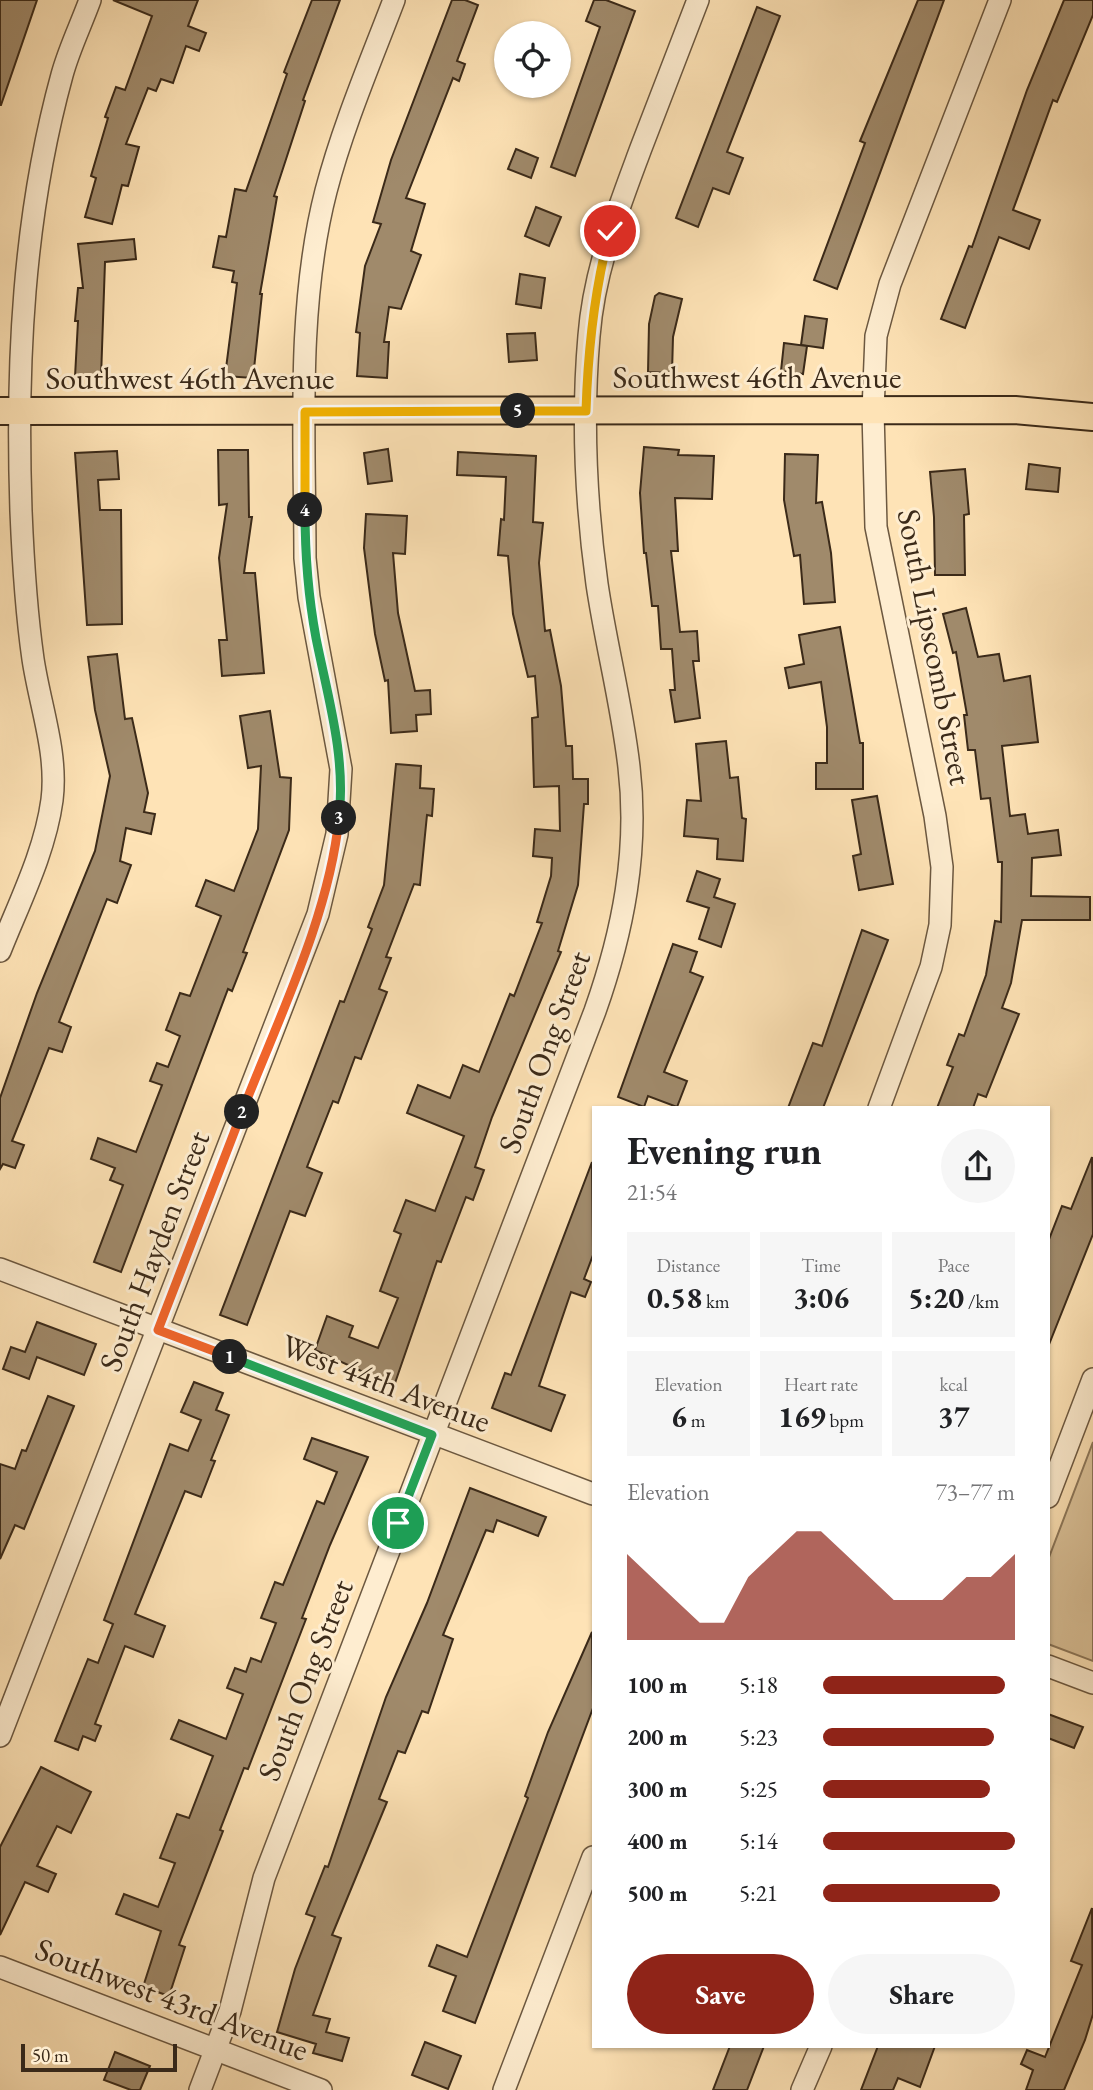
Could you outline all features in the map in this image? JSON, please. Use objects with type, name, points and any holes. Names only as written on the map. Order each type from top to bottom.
[{"type":"main road","name":"Southwest 46th Avenue","points":[[10,411],[1030,411],[1093,417]]},
{"type":"street","points":[[0,951],[46,831],[52,800],[51,750],[33,661],[10,411],[42,160],[63,72],[90,0]]},
{"type":"street","name":"South Hayden Street","points":[[0,1737],[318,914],[337,834],[341,803],[337,738],[316,638],[305,558],[305,412],[309,298],[326,192],[347,124],[394,0]]},
{"type":"street","name":"South Ong Street","points":[[200,2090],[230,2011],[264,1878],[609,971],[629,879],[630,769],[597,584],[589,500],[586,411],[589,336],[596,286],[610,231],[698,0]]},
{"type":"street","name":"South Lipscomb Street","points":[[880,1106],[931,967],[940,925],[942,867],[935,816],[876,527],[873,411],[876,336],[890,284],[1000,0]]},
{"type":"street","name":"West 44th Avenue","points":[[0,1269],[592,1494]]},
{"type":"street","points":[[1050,1492],[1093,1379]]},
{"type":"street","points":[[1050,1667],[1093,1683]]},
{"type":"street","points":[[504,2090],[592,1860]]},
{"type":"street","name":"Southwest 43rd Avenue","points":[[0,1967],[321,2090]]},
{"type":"street","points":[[803,2090],[820,2048]]},
{"type":"shaded area","points":[[1093,1442],[1093,1661],[1050,1645],[1050,1555]]},
{"type":"building","points":[[0,0],[37,0],[1,105],[0,105]]},
{"type":"building","points":[[113,0],[198,0],[188,26],[206,33],[199,51],[186,46],[173,83],[161,79],[156,91],[148,88],[126,144],[139,147],[128,186],[122,185],[112,224],[85,217],[96,178],[91,176],[108,118],[105,117],[116,87],[125,90],[152,16]]},
{"type":"building","points":[[312,0],[340,0],[303,100],[305,101],[274,196],[277,197],[260,294],[253,378],[225,376],[237,283],[232,282],[234,271],[213,267],[219,236],[226,237],[235,189],[246,191],[287,74],[284,72]]},
{"type":"building","points":[[452,0],[465,0],[478,5],[457,61],[465,64],[459,81],[453,78],[406,198],[425,204],[411,251],[421,255],[401,309],[389,307],[384,342],[389,342],[387,378],[357,376],[360,333],[356,332],[365,266],[381,224],[373,222],[391,160]]},
{"type":"building","points":[[594,0],[606,0],[635,11],[575,176],[551,167],[600,27],[586,21]]},
{"type":"building","points":[[918,0],[944,0],[837,289],[814,280],[865,143],[860,141]]},
{"type":"building","points":[[1064,0],[1093,0],[1093,15],[1057,102],[1053,100],[1013,210],[1040,220],[1029,249],[999,237],[965,328],[941,319],[969,246],[972,247],[1027,90]]},
{"type":"building","points":[[757,7],[780,16],[727,152],[743,158],[729,194],[713,188],[698,227],[676,218]]},
{"type":"building","points":[[516,149],[538,158],[531,178],[508,169]]},
{"type":"building","points":[[536,207],[561,217],[549,246],[525,236]]},
{"type":"building","points":[[134,239],[136,259],[105,262],[101,378],[75,377],[78,321],[75,321],[78,288],[83,288],[78,244]]},
{"type":"building","points":[[520,274],[545,278],[541,308],[516,304]]},
{"type":"building","points":[[659,293],[682,299],[673,337],[672,373],[648,372],[649,324],[655,296]]},
{"type":"building","points":[[805,316],[827,319],[823,348],[801,345]]},
{"type":"building","points":[[535,333],[537,360],[509,362],[507,334]]},
{"type":"building","points":[[784,343],[807,346],[803,374],[781,371]]},
{"type":"building","points":[[644,447],[679,450],[678,455],[714,456],[712,499],[675,498],[678,551],[671,551],[680,632],[697,631],[699,661],[693,661],[700,718],[675,722],[670,690],[675,690],[672,649],[661,649],[658,606],[652,606],[644,553],[640,493]]},
{"type":"building","points":[[388,449],[392,481],[368,484],[364,453]]},
{"type":"building","points":[[218,450],[248,450],[249,517],[252,517],[244,573],[255,573],[264,673],[222,676],[219,640],[227,640],[219,558],[227,504],[219,505]]},
{"type":"building","points":[[117,451],[119,479],[98,480],[100,510],[121,510],[122,624],[87,625],[75,453]]},
{"type":"building","points":[[458,452],[536,456],[533,522],[543,523],[539,563],[545,631],[550,630],[561,686],[566,746],[572,746],[573,779],[588,779],[588,804],[584,804],[578,885],[558,951],[561,952],[492,1117],[475,1167],[484,1170],[473,1200],[466,1197],[441,1262],[437,1261],[394,1386],[315,1350],[327,1316],[353,1326],[349,1337],[378,1348],[398,1298],[380,1291],[401,1234],[394,1231],[406,1200],[435,1211],[464,1136],[407,1113],[418,1085],[450,1098],[463,1065],[479,1072],[510,994],[514,996],[542,923],[537,922],[551,876],[552,858],[533,856],[535,829],[560,831],[559,786],[534,787],[532,718],[538,717],[535,676],[528,677],[513,614],[508,556],[498,555],[501,519],[504,520],[506,477],[457,475]]},
{"type":"building","points":[[785,454],[818,455],[816,503],[822,502],[831,553],[835,602],[804,604],[800,555],[794,556],[784,500]]},
{"type":"building","points":[[1029,464],[1060,468],[1058,492],[1026,489]]},
{"type":"building","points":[[965,469],[969,514],[964,515],[965,575],[935,575],[930,472]]},
{"type":"building","points":[[366,514],[407,516],[405,554],[393,553],[398,613],[415,691],[430,690],[431,714],[416,715],[417,731],[391,733],[388,680],[385,681],[375,634],[364,548]]},
{"type":"building","points":[[966,608],[978,657],[999,654],[1004,681],[1030,676],[1038,742],[1002,746],[1010,816],[1025,814],[1028,834],[1058,830],[1061,855],[1032,858],[1031,896],[1090,897],[1090,920],[1022,920],[1011,983],[1002,1008],[1019,1014],[986,1097],[978,1094],[974,1106],[938,1106],[953,1067],[947,1065],[959,1034],[964,1036],[986,975],[995,921],[1001,922],[1002,862],[998,862],[990,798],[981,799],[975,750],[968,750],[964,715],[967,715],[956,652],[953,653],[943,614]]},
{"type":"building","points":[[840,627],[860,743],[863,743],[863,789],[816,789],[816,763],[827,763],[827,727],[821,682],[789,688],[785,668],[804,664],[799,635]]},
{"type":"building","points":[[117,654],[125,719],[132,718],[148,793],[144,812],[155,814],[151,834],[126,828],[120,861],[131,865],[117,903],[107,899],[59,1022],[71,1027],[62,1052],[49,1048],[12,1141],[24,1145],[15,1168],[3,1164],[0,1169],[0,1098],[37,993],[95,851],[110,776],[95,710],[88,657]]},
{"type":"building","points":[[270,711],[280,777],[291,778],[289,830],[243,952],[247,953],[232,991],[228,989],[121,1272],[94,1262],[123,1185],[110,1180],[115,1168],[91,1159],[98,1138],[136,1152],[162,1085],[150,1081],[157,1063],[168,1067],[180,1036],[166,1030],[180,993],[190,996],[221,916],[196,906],[206,880],[234,891],[258,829],[261,766],[248,768],[240,716]]},
{"type":"building","points":[[726,741],[730,778],[738,777],[742,818],[746,819],[743,861],[717,859],[718,839],[684,836],[687,800],[701,801],[696,744]]},
{"type":"building","points":[[396,764],[421,766],[420,788],[434,789],[432,816],[427,815],[420,885],[414,884],[386,957],[391,958],[379,989],[387,992],[361,1059],[355,1057],[338,1103],[333,1101],[307,1167],[322,1173],[305,1216],[290,1211],[247,1325],[220,1315],[340,1001],[344,1002],[372,929],[368,927],[384,885]]},
{"type":"building","points":[[877,796],[893,884],[859,890],[853,856],[861,854],[852,800]]},
{"type":"building","points":[[697,871],[720,879],[714,897],[735,904],[721,947],[699,939],[709,908],[687,901]]},
{"type":"building","points":[[862,930],[888,940],[824,1106],[789,1106],[813,1043],[822,1046]]},
{"type":"building","points":[[673,944],[697,952],[690,972],[703,977],[664,1072],[687,1081],[677,1106],[648,1096],[644,1106],[618,1097]]},
{"type":"building","points":[[1092,1157],[1093,1234],[1050,1342],[1050,1237],[1062,1206],[1071,1209]]},
{"type":"building","points":[[592,1162],[592,1258],[584,1279],[591,1282],[585,1297],[571,1292],[539,1386],[565,1395],[551,1431],[492,1408],[505,1373],[511,1375]]},
{"type":"building","points":[[37,1322],[96,1344],[84,1375],[37,1357],[29,1379],[3,1369],[11,1347],[25,1352]]},
{"type":"building","points":[[194,1382],[223,1393],[216,1410],[229,1415],[211,1460],[215,1461],[201,1497],[185,1491],[135,1614],[165,1626],[153,1657],[125,1646],[95,1724],[101,1726],[95,1741],[83,1736],[78,1750],[55,1741],[88,1659],[98,1663],[113,1624],[104,1620],[170,1444],[188,1451],[201,1420],[181,1412]]},
{"type":"building","points":[[48,1396],[74,1406],[24,1529],[15,1525],[0,1559],[0,1464],[15,1469],[22,1450],[26,1451]]},
{"type":"building","points":[[312,1438],[368,1457],[330,1545],[302,1618],[306,1619],[248,1769],[244,1768],[220,1830],[223,1831],[179,1945],[185,1947],[169,1996],[143,1987],[161,1931],[116,1914],[124,1894],[158,1907],[175,1863],[160,1858],[177,1814],[189,1818],[213,1756],[171,1739],[179,1720],[226,1739],[243,1694],[227,1688],[235,1668],[246,1672],[251,1658],[261,1662],[276,1623],[261,1618],[275,1582],[283,1585],[317,1501],[324,1504],[337,1472],[304,1459]]},
{"type":"building","points":[[470,1488],[546,1517],[538,1536],[497,1520],[493,1532],[486,1530],[443,1635],[453,1639],[428,1713],[422,1711],[405,1753],[398,1751],[379,1799],[387,1802],[332,1935],[341,1938],[313,2015],[330,2019],[326,2032],[349,2038],[342,2061],[313,2053],[316,2044],[277,2032],[295,1969],[315,1917],[306,1914],[325,1866],[328,1867],[386,1697],[427,1603]]},
{"type":"building","points":[[592,1632],[592,1711],[475,2023],[443,2011],[456,1976],[429,1966],[437,1945],[467,1957],[528,1798],[525,1796],[548,1732]]},
{"type":"building","points":[[1050,1715],[1083,1727],[1074,1748],[1050,1739]]},
{"type":"building","points":[[41,1767],[91,1792],[71,1833],[57,1826],[37,1866],[56,1874],[48,1892],[25,1882],[0,1935],[0,1847]]},
{"type":"building","points":[[1092,1908],[1093,2014],[1085,2040],[1064,2090],[1026,2090],[1033,2070],[1021,2064],[1027,2050],[1045,2057],[1050,2048],[1082,1965],[1071,1961]]},
{"type":"building","points":[[425,2042],[461,2056],[448,2089],[412,2075]]},
{"type":"building","points":[[729,2048],[763,2048],[747,2090],[713,2090]]},
{"type":"building","points":[[877,2048],[934,2048],[920,2087],[898,2078],[893,2090],[861,2090]]},
{"type":"building","points":[[115,2052],[150,2066],[140,2090],[131,2090],[104,2080]]},
{"type":"route","points":[[398,1523],[432,1435],[158,1330],[318,914],[337,834],[341,769],[309,597],[305,558],[305,412],[586,411],[589,336],[596,286],[610,231]]}]
